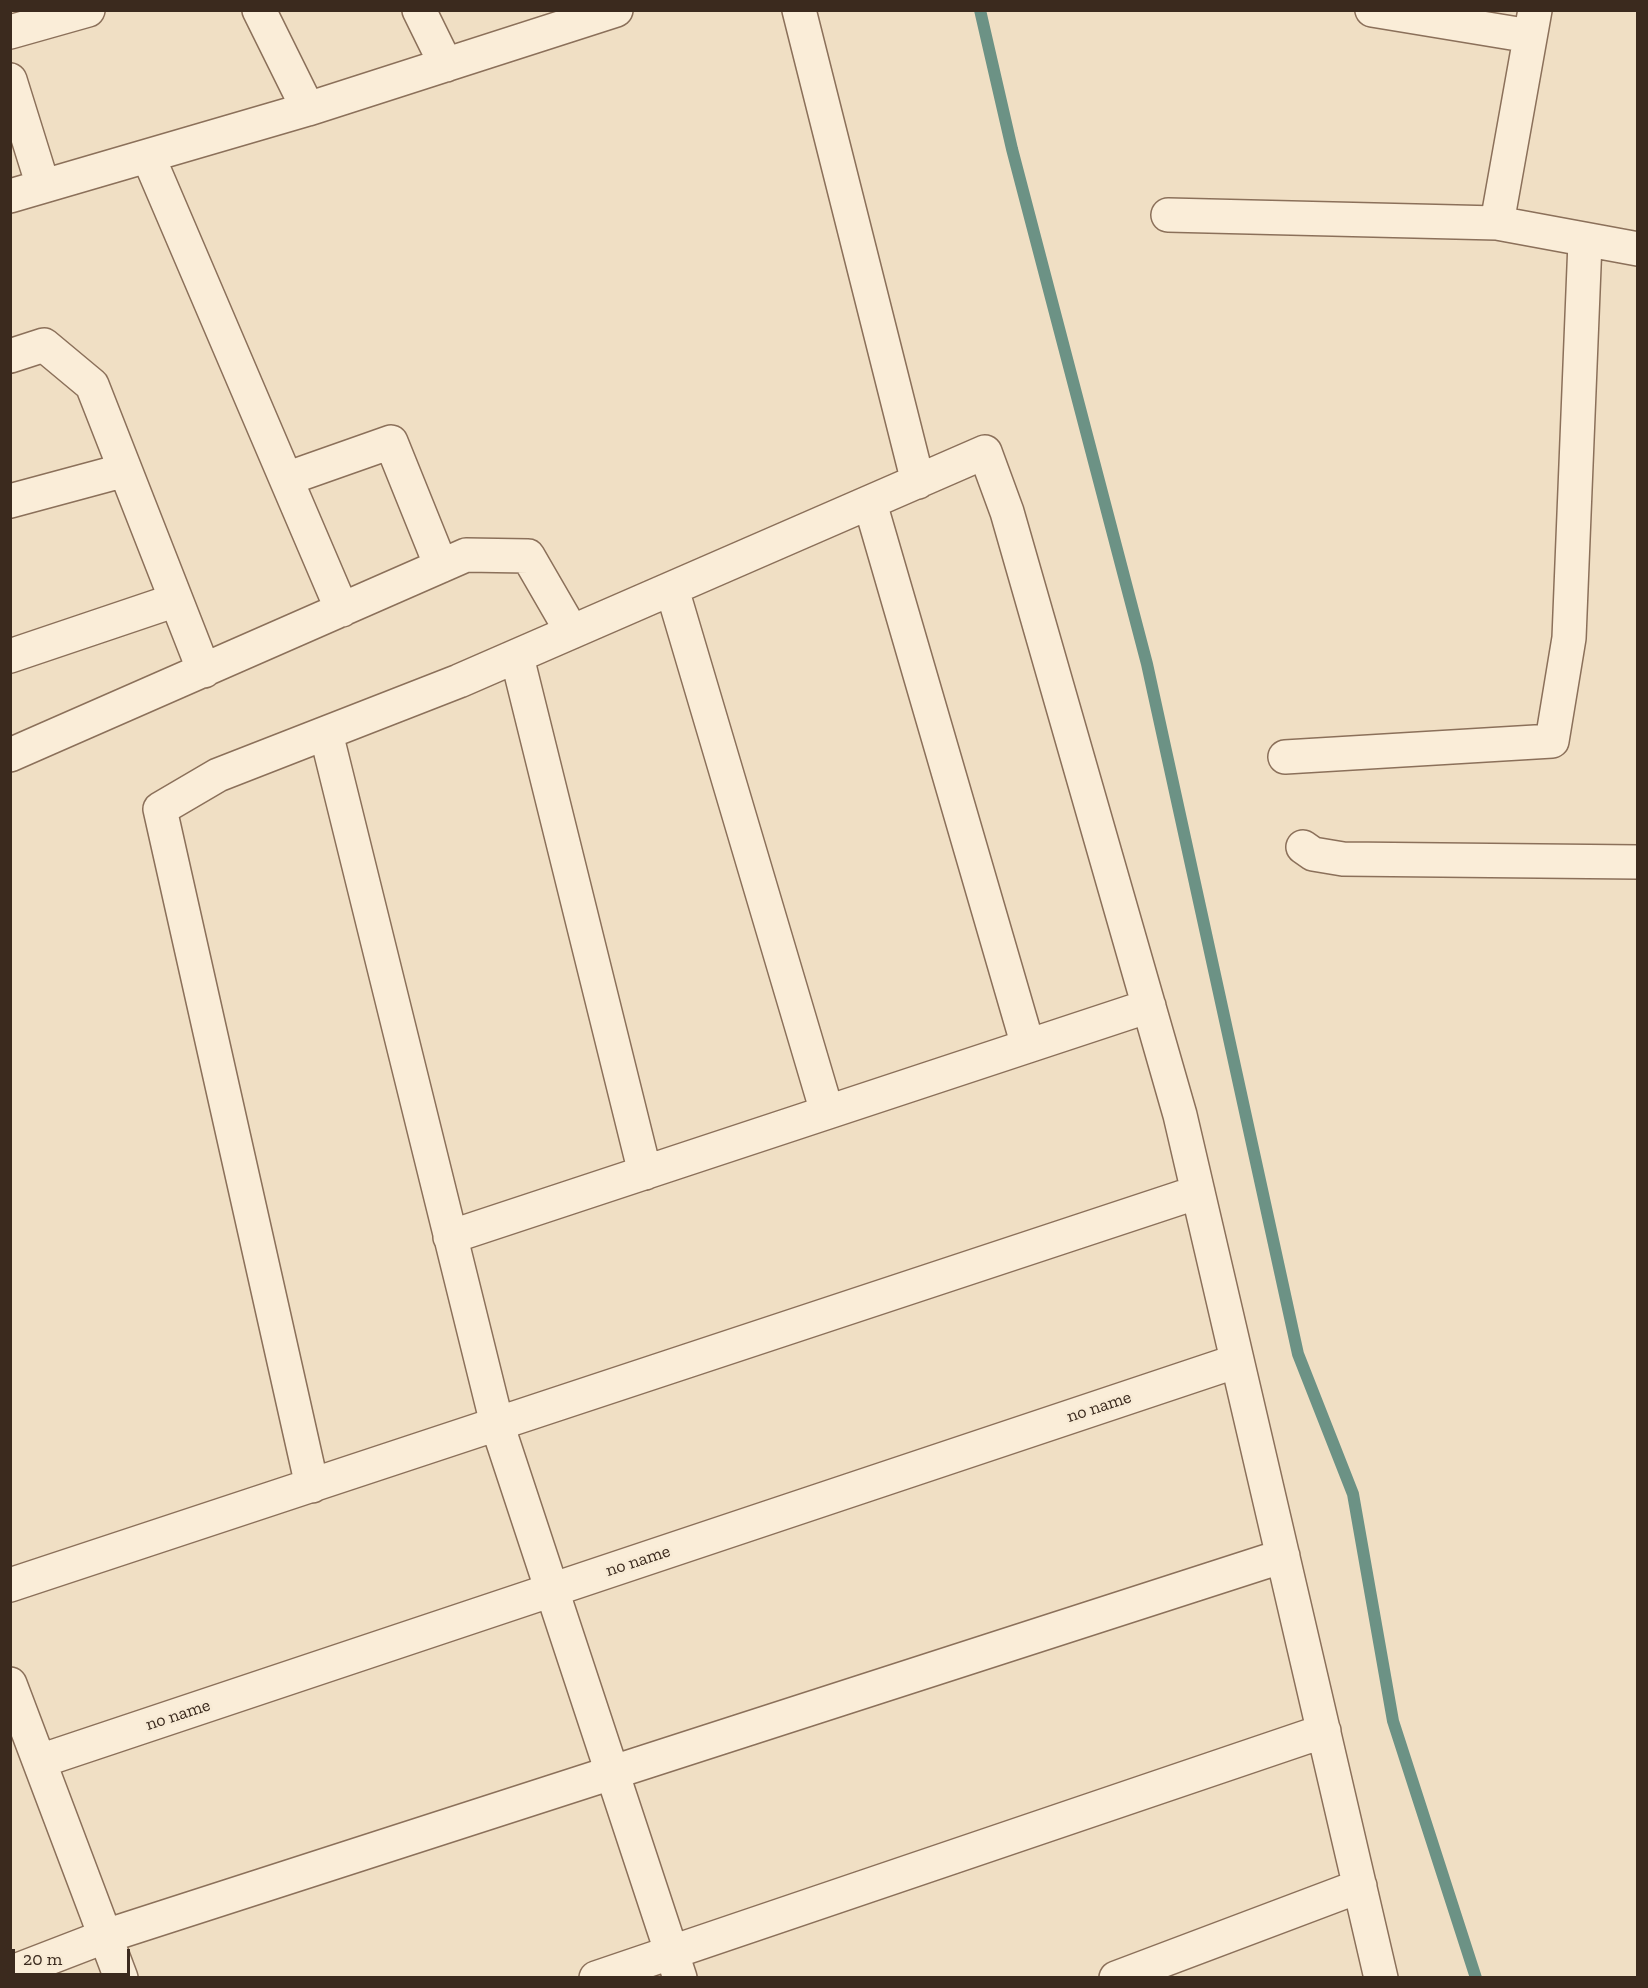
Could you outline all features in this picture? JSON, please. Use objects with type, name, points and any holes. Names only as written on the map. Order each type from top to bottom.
[{"type":"street","points":[[10,32],[87,10]]},
{"type":"street","points":[[260,10],[308,109]]},
{"type":"street","points":[[419,10],[446,65]]},
{"type":"street","points":[[10,196],[308,109],[616,10]]},
{"type":"street","points":[[799,10],[918,482]]},
{"type":"street","points":[[1372,10],[1533,23],[1497,223]]},
{"type":"street","points":[[10,80],[44,186]]},
{"type":"street","points":[[148,156],[342,610]]},
{"type":"street","points":[[1168,215],[1497,223],[1585,242],[1638,249]]},
{"type":"street","points":[[1285,757],[1552,741],[1569,638],[1585,242]]},
{"type":"street","points":[[10,356],[44,345],[92,385],[204,671]]},
{"type":"street","points":[[286,479],[391,442],[441,566]]},
{"type":"street","points":[[312,1486],[160,809],[218,775],[517,657],[985,452],[1000,489],[1180,1115],[1381,1977]]},
{"type":"street","points":[[10,501],[125,470]]},
{"type":"street","points":[[870,503],[1028,1046]]},
{"type":"street","points":[[10,755],[466,555],[528,556],[572,632]]},
{"type":"street","points":[[672,589],[827,1112]]},
{"type":"street","points":[[10,656],[176,600]]},
{"type":"street","points":[[517,657],[645,1173]]},
{"type":"street","points":[[326,733],[497,1424],[676,1964]]},
{"type":"street","points":[[1303,847],[1313,854],[1343,859],[1638,862]]},
{"type":"street","points":[[450,1237],[1149,1006]]},
{"type":"street","points":[[10,1585],[1198,1192]]},
{"type":"street","name":"no name","points":[[40,1761],[1237,1361]]},
{"type":"street","points":[[10,1973],[106,1936],[1283,1556]]},
{"type":"street","points":[[10,1684],[121,1977]]},
{"type":"street","points":[[596,1977],[676,1964],[1324,1731]]},
{"type":"street","points":[[1116,1977],[1360,1886]]},
{"type":"waterway","points":[[980,10],[1012,149],[1147,664],[1298,1354],[1353,1494],[1393,1721],[1476,1978]]}]
